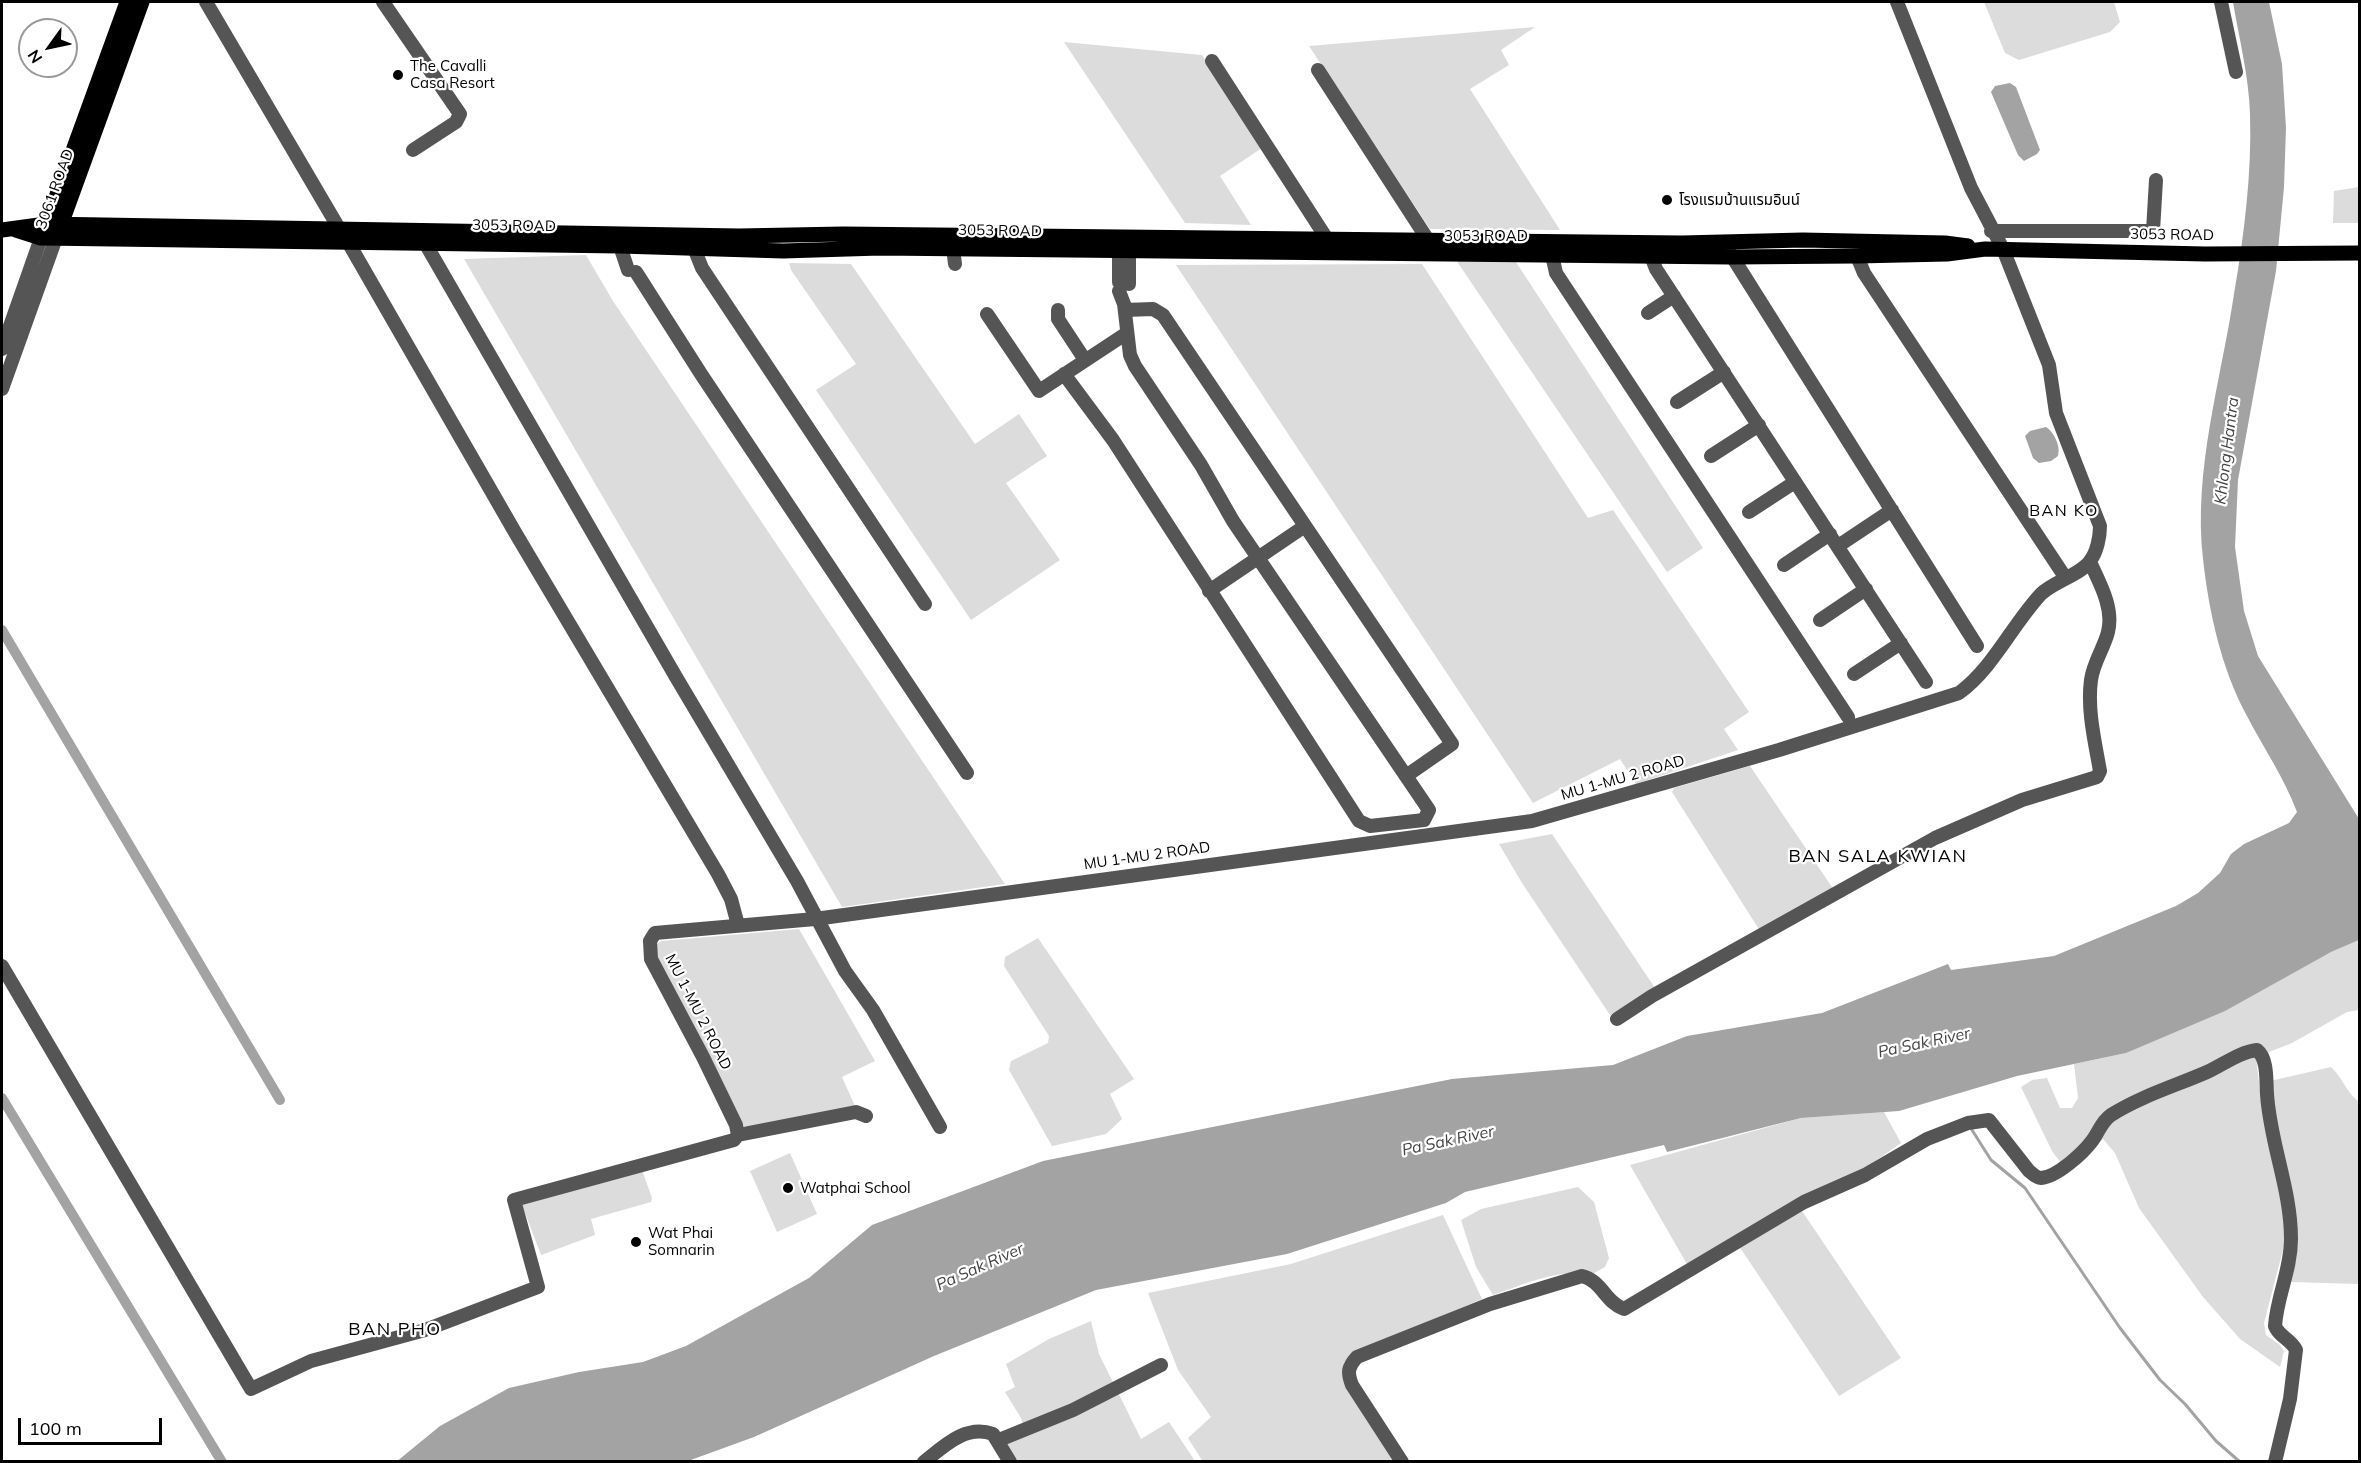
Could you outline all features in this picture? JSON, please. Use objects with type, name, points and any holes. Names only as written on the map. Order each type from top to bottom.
[{"type":"main road","name":"3061 ROAD","points":[[51,231],[127,2]]},
{"type":"main road","name":"3061 ROAD","points":[[51,231],[142,2]]},
{"type":"main road","name":"3053 ROAD","points":[[9,230],[344,236],[739,236],[825,233],[1946,243],[1984,249]]},
{"type":"main road","points":[[825,233],[826,250]]},
{"type":"main road","name":"3053 ROAD","points":[[344,236],[425,243],[826,250],[954,256],[1124,250],[1651,256],[1857,256],[1947,254],[1984,249],[2205,254],[2360,253]]},
{"type":"street","points":[[206,2],[510,524],[718,874],[731,899],[738,924]]},
{"type":"street","points":[[383,2],[460,114],[456,122],[413,150]]},
{"type":"street","points":[[1617,1019],[1652,996],[1907,852],[2022,800],[2097,777],[2100,771],[2090,704],[2091,680],[2108,633],[2110,617],[2103,591],[2090,562],[2100,535],[2100,526],[2056,413],[2049,364],[2003,249],[1991,231],[1971,188],[1897,2]]},
{"type":"street","points":[[2221,2],[2236,72]]},
{"type":"street","points":[[1212,61],[1327,239]]},
{"type":"street","points":[[1318,70],[1428,240]]},
{"type":"street","points":[[1991,231],[2153,231],[2156,180]]},
{"type":"street","name":"3061 ROAD","points":[[2,349],[51,231]]},
{"type":"street","name":"3061 ROAD","points":[[2,389],[51,231]]},
{"type":"street","points":[[1724,241],[1730,256],[1977,646]]},
{"type":"street","points":[[425,243],[797,881],[815,919],[856,989],[882,1024],[940,1127]]},
{"type":"street","points":[[623,246],[633,273],[967,773]]},
{"type":"street","points":[[694,248],[702,267],[925,604]]},
{"type":"street","points":[[1064,374],[1113,440],[1359,821],[1370,826],[1424,820],[1429,810],[1258,558],[1135,366],[1130,355],[1127,333],[1124,250]]},
{"type":"street","points":[[1551,255],[1556,273],[1848,717]]},
{"type":"street","points":[[1651,256],[1674,296],[1926,682]]},
{"type":"street","points":[[1857,256],[1864,273],[2065,578]]},
{"type":"street","points":[[1124,294],[1163,315],[1452,744],[1406,776]]},
{"type":"street","points":[[1648,313],[1674,296]]},
{"type":"street","points":[[1058,310],[1058,319],[1085,360]]},
{"type":"street","points":[[987,314],[1039,391],[1127,333]]},
{"type":"street","points":[[1677,402],[1724,372]]},
{"type":"street","points":[[1711,456],[1759,425]]},
{"type":"street","points":[[1749,512],[1795,482]]},
{"type":"street","points":[[1838,546],[1892,510]]},
{"type":"street","points":[[1209,591],[1305,526]]},
{"type":"street","points":[[1784,565],[1830,534]]},
{"type":"street","name":"MU 1-MU 2 ROAD","points":[[738,1135],[703,1057],[651,959],[650,941],[655,933],[815,919],[1238,860],[1435,836],[1552,816],[1779,750],[1959,693],[1971,684],[1989,663],[2043,592],[2090,562]]},
{"type":"street","points":[[1820,620],[1866,590]]},
{"type":"street","points":[[1854,674],[1901,643]]},
{"type":"street","points":[[2,966],[251,1389],[311,1361],[425,1330],[538,1287],[514,1200],[723,1145],[738,1135],[856,1112],[866,1116]]},
{"type":"street","points":[[1402,1461],[1352,1384],[1348,1374],[1350,1365],[1357,1357],[1490,1304],[1582,1276],[1591,1278],[1600,1285],[1608,1299],[1624,1309],[1804,1202],[1865,1175],[1927,1139],[1979,1120],[1989,1120],[2029,1171],[2036,1177],[2043,1178],[2061,1169],[2092,1142],[2102,1123],[2109,1116],[2149,1095],[2205,1073],[2247,1051],[2257,1050],[2264,1060],[2271,1123],[2289,1204],[2291,1241],[2289,1263],[2275,1326],[2277,1332],[2294,1344],[2296,1350],[2290,1399],[2275,1461]]},
{"type":"street","points":[[999,1440],[1073,1410],[1161,1365]]},
{"type":"street","points":[[924,1461],[956,1437],[971,1431],[985,1431],[999,1440],[1010,1461]]},
{"type":"shaded area","points":[[1984,2],[2114,2],[2120,22],[2110,32],[2019,60],[2005,53]]},
{"type":"shaded area","points":[[1535,27],[1501,50],[1509,65],[1470,89],[1560,230],[1430,229],[1309,46]]},
{"type":"shaded area","points":[[1064,42],[1202,55],[1262,148],[1220,176],[1251,225],[1185,223]]},
{"type":"shaded area","points":[[2359,187],[2359,223],[2333,223],[2334,191]]},
{"type":"shaded area","points":[[586,255],[613,301],[1005,884],[842,907],[464,259]]},
{"type":"shaded area","points":[[1459,258],[1514,259],[1703,548],[1667,572],[1458,263]]},
{"type":"shaded area","points":[[789,263],[851,264],[975,444],[1019,414],[1047,456],[1006,483],[1060,560],[971,620],[816,390],[856,364],[791,270]]},
{"type":"shaded area","points":[[1422,264],[1588,518],[1613,510],[1749,712],[1724,729],[1738,750],[1636,784],[1620,759],[1533,803],[1176,265]]},
{"type":"shaded area","points":[[1750,766],[1834,890],[1760,931],[1672,792],[1674,788]]},
{"type":"shaded area","points":[[1552,834],[1655,988],[1610,1015],[1522,883],[1499,844]]},
{"type":"shaded area","points":[[799,929],[875,1061],[842,1077],[855,1106],[746,1127],[740,1123],[656,959],[654,946],[661,941]]},
{"type":"shaded area","points":[[1038,938],[1134,1079],[1110,1094],[1122,1119],[1106,1134],[1052,1146],[1009,1070],[1011,1061],[1048,1043],[1049,1036],[1004,966],[1005,957]]},
{"type":"shaded area","points":[[2359,940],[2359,1010],[2347,1012],[2292,1043],[2256,1057],[2263,1116],[2285,1204],[2285,1242],[2264,1323],[2266,1335],[2280,1345],[2284,1351],[2280,1367],[2240,1339],[2203,1297],[2139,1208],[2115,1153],[2103,1139],[2067,1171],[2052,1151],[2021,1087],[2032,1080],[2047,1078],[2060,1108],[2072,1108],[2078,1098],[2074,1064],[2126,1053]]},
{"type":"shaded area","points":[[2331,1067],[2359,1102],[2359,1284],[2292,1282],[2288,1278],[2292,1243],[2270,1081]]},
{"type":"shaded area","points":[[1884,1112],[1901,1143],[1864,1169],[1869,1179],[1802,1211],[1901,1358],[1839,1396],[1739,1246],[1692,1273],[1630,1165],[1801,1118]]},
{"type":"shaded area","points":[[790,1153],[817,1214],[777,1232],[750,1171]]},
{"type":"shaded area","points":[[642,1170],[652,1198],[651,1202],[591,1219],[595,1235],[541,1255],[522,1205],[525,1198]]},
{"type":"shaded area","points":[[1578,1187],[1594,1202],[1609,1258],[1605,1267],[1591,1275],[1579,1273],[1554,1276],[1493,1295],[1476,1267],[1461,1220],[1481,1209]]},
{"type":"shaded area","points":[[1443,1215],[1482,1299],[1354,1353],[1344,1362],[1343,1375],[1397,1461],[1203,1462],[1188,1438],[1211,1417],[1178,1370],[1148,1293],[1291,1264]]},
{"type":"shaded area","points":[[1091,1321],[1099,1354],[1141,1439],[1169,1422],[1195,1461],[1014,1461],[1004,1441],[1025,1431],[1021,1418],[1005,1392],[1015,1387],[1006,1364],[1049,1339]]},
{"type":"water","points":[[2233,2],[2269,2],[2282,64],[2286,128],[2284,187],[2276,271],[2238,480],[2235,547],[2244,611],[2258,656],[2359,819],[2359,940],[2331,952],[2225,1011],[2126,1053],[2017,1076],[1899,1111],[1801,1118],[1667,1152],[1664,1145],[1465,1192],[1446,1203],[1287,1254],[1096,1290],[934,1356],[754,1437],[688,1461],[396,1462],[440,1426],[509,1388],[579,1372],[643,1362],[686,1346],[809,1278],[872,1225],[1043,1161],[1452,1079],[1613,1065],[1687,1036],[1822,1013],[1948,964],[1951,970],[2054,956],[2176,906],[2198,893],[2220,873],[2231,854],[2244,844],[2289,823],[2297,812],[2292,799],[2238,698],[2223,659],[2209,599],[2203,559],[2201,526],[2205,459],[2241,249],[2250,159],[2248,86]]},
{"type":"water","points":[[2010,83],[2016,87],[2040,150],[2024,161],[2018,155],[1991,92],[1995,86]]},
{"type":"water","points":[[2046,427],[2056,440],[2059,448],[2058,456],[2051,461],[2039,463],[2033,458],[2025,436],[2030,431]]},
{"type":"waterway","points":[[2,630],[280,1100]]},
{"type":"waterway","points":[[2,1098],[222,1462]]},
{"type":"waterway","points":[[1972,1130],[1991,1160],[2025,1188],[2120,1328],[2160,1380],[2185,1404],[2216,1441],[2240,1462]]},
{"type":"place","name":"The Cavalli Casa Resort","points":[[398,75]]},
{"type":"place","name":"โรงแรมบ้านแรมอินน์","points":[[1667,200]]},
{"type":"place","name":"Watphai School","points":[[788,1188]]},
{"type":"place","name":"Wat Phai Somnarin","points":[[636,1242]]},
{"type":"district","name":"BAN KO","points":[[2064,511]]},
{"type":"district","name":"BAN SALA KWIAN","points":[[1878,857]]},
{"type":"district","name":"BAN PHO","points":[[395,1330]]},
{"type":"water label","name":"Khlong Hantra","points":[[2227,451]]},
{"type":"water label","name":"Pa Sak River","points":[[1924,1043]]},
{"type":"water label","name":"Pa Sak River","points":[[1448,1141]]},
{"type":"water label","name":"Pa Sak River","points":[[980,1267]]}]
